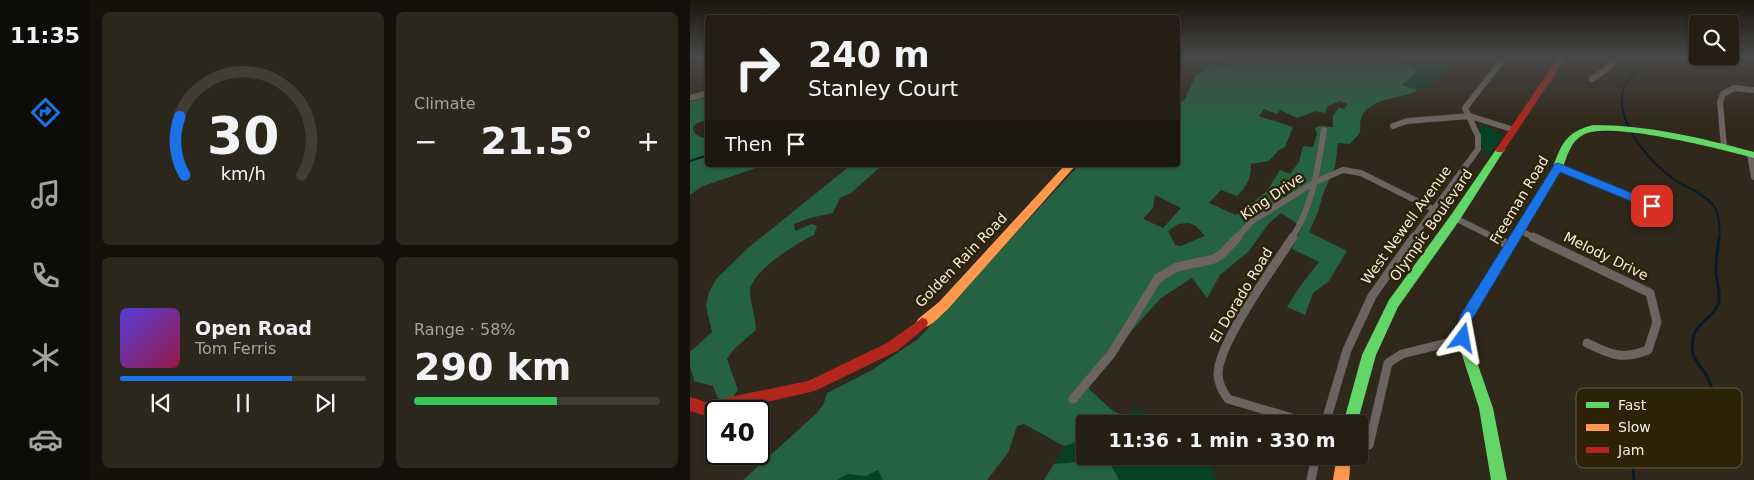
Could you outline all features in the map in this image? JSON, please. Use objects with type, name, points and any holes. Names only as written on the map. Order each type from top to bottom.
[{"type":"street","points":[[1470,116],[1465,108],[1488,78]]},
{"type":"street","name":"Olympic Boulevard","points":[[1352,415],[1369,355],[1393,304],[1455,218],[1548,78]]},
{"type":"street","points":[[1724,147],[1720,102],[1723,94],[1734,88],[1754,90]]},
{"type":"street","points":[[690,98],[705,94]]},
{"type":"street","points":[[1393,126],[1407,120],[1470,116],[1514,130]]},
{"type":"street","name":"West Newell Avenue","points":[[1328,415],[1347,350],[1372,296],[1478,149],[1478,136],[1470,116]]},
{"type":"street","name":"Freeman Road","points":[[1463,338],[1465,320],[1558,167],[1568,144],[1582,131],[1616,129],[1648,132],[1692,139],[1752,155]]},
{"type":"street","points":[[1315,182],[1324,130]]},
{"type":"street","points":[[1752,155],[1754,177]]},
{"type":"street","name":"Golden Rain Road","points":[[690,404],[706,409],[810,387],[892,347],[943,306],[1069,167]]},
{"type":"street","points":[[1558,167],[1652,206]]},
{"type":"street","name":"King Drive","points":[[1073,399],[1112,354],[1158,278],[1172,269],[1214,259],[1222,254],[1252,221],[1315,182],[1343,170],[1353,171],[1361,173],[1433,209]]},
{"type":"street","name":"El Dorado Road","points":[[1282,415],[1228,399],[1222,390],[1218,375],[1222,354],[1252,300],[1298,230],[1315,182]]},
{"type":"street","points":[[1455,218],[1509,245]]},
{"type":"street","name":"Melody Drive","points":[[1519,230],[1650,293],[1657,322],[1648,350],[1631,358],[1610,355],[1588,343]]},
{"type":"street","points":[[1369,446],[1388,363],[1402,354],[1463,338],[1486,408],[1499,480]]},
{"type":"street","points":[[1311,480],[1314,465]]},
{"type":"street","points":[[1341,480],[1343,465]]},
{"type":"green space","points":[[1194,78],[1409,78],[1402,85],[1418,90],[1373,105],[1362,116],[1360,132],[1350,144],[1338,143],[1335,167],[1309,232],[1347,251],[1329,281],[1313,293],[1305,315],[1287,307],[1319,262],[1292,249],[1302,227],[1281,213],[1269,223],[1249,251],[1220,275],[1207,298],[1192,278],[1161,298],[1134,328],[1088,388],[1113,411],[1123,415],[1076,415],[1076,442],[1064,446],[1024,424],[1017,426],[1008,453],[987,480],[883,480],[878,470],[866,476],[848,474],[837,480],[743,480],[760,465],[770,465],[770,456],[817,413],[824,403],[827,393],[872,370],[918,339],[1077,167],[1180,167],[1180,103],[1185,99]],"holes":[[[1340,101],[1348,104],[1344,109],[1339,107],[1333,116],[1333,127],[1320,126],[1315,128],[1317,134],[1313,147],[1303,146],[1299,162],[1290,174],[1280,170],[1266,192],[1236,215],[1209,203],[1221,190],[1237,196],[1248,182],[1251,164],[1269,161],[1279,150],[1285,147],[1293,127],[1259,116],[1264,109],[1277,114],[1280,110],[1297,118],[1316,111],[1325,113],[1328,106]],[[1155,195],[1181,208],[1163,228],[1143,219],[1153,208]],[[1189,223],[1196,226],[1205,236],[1181,246],[1175,245],[1168,231],[1178,224]]]},
{"type":"green space","points":[[1409,78],[1436,78],[1428,86],[1419,89],[1402,85]]},
{"type":"green space","points":[[705,98],[705,121],[697,123],[693,130],[700,137],[705,138],[705,167],[759,167],[703,186],[690,195],[690,102]]},
{"type":"green space","points":[[1488,126],[1503,136],[1489,155],[1483,152],[1479,127]]},
{"type":"green space","points":[[849,167],[884,167],[878,169],[851,193],[840,198],[833,213],[794,224],[795,231],[812,224],[817,226],[814,235],[776,258],[752,283],[750,296],[756,330],[734,349],[727,359],[738,390],[733,397],[726,400],[718,398],[713,386],[694,381],[690,366],[690,352],[712,332],[706,306],[709,292],[717,278],[748,248]]},
{"type":"green space","points":[[1132,408],[1150,415],[1128,415]]},
{"type":"green space","points":[[1076,442],[1076,462],[1054,464],[1064,446]]},
{"type":"green space","points":[[1076,462],[1076,465],[1111,465],[1119,480],[1044,480],[1054,464]]},
{"type":"green space","points":[[1111,465],[1212,465],[1216,480],[1119,480]]},
{"type":"green space","points":[[879,470],[883,480],[837,480],[848,474],[866,476]]},
{"type":"waterway","points":[[1629,78],[1623,90],[1622,108],[1632,133],[1648,156],[1668,175],[1697,192],[1713,205],[1718,216],[1719,237]]},
{"type":"waterway","points":[[690,161],[705,156]]},
{"type":"waterway","points":[[1711,388],[1705,373],[1694,357],[1692,343],[1697,329],[1718,305],[1719,292],[1716,271],[1719,237]]},
{"type":"waterway","points":[[1634,468],[1634,480]]},
{"type":"traffic: fast","points":[[1499,480],[1486,408],[1463,339],[1465,320],[1558,167],[1572,139],[1580,132],[1593,128],[1613,128],[1665,135],[1754,155]]},
{"type":"traffic: fast","points":[[1352,415],[1369,355],[1393,304],[1455,218],[1500,150]]},
{"type":"traffic: slow","points":[[922,323],[943,306],[1069,167]]},
{"type":"traffic: slow","points":[[1341,480],[1343,465]]},
{"type":"traffic: jam","points":[[1500,150],[1548,78]]},
{"type":"traffic: jam","points":[[690,404],[706,409],[810,387],[892,347],[922,323]]},
{"type":"route","points":[[1463,338],[1465,320],[1558,167],[1652,206]]}]
